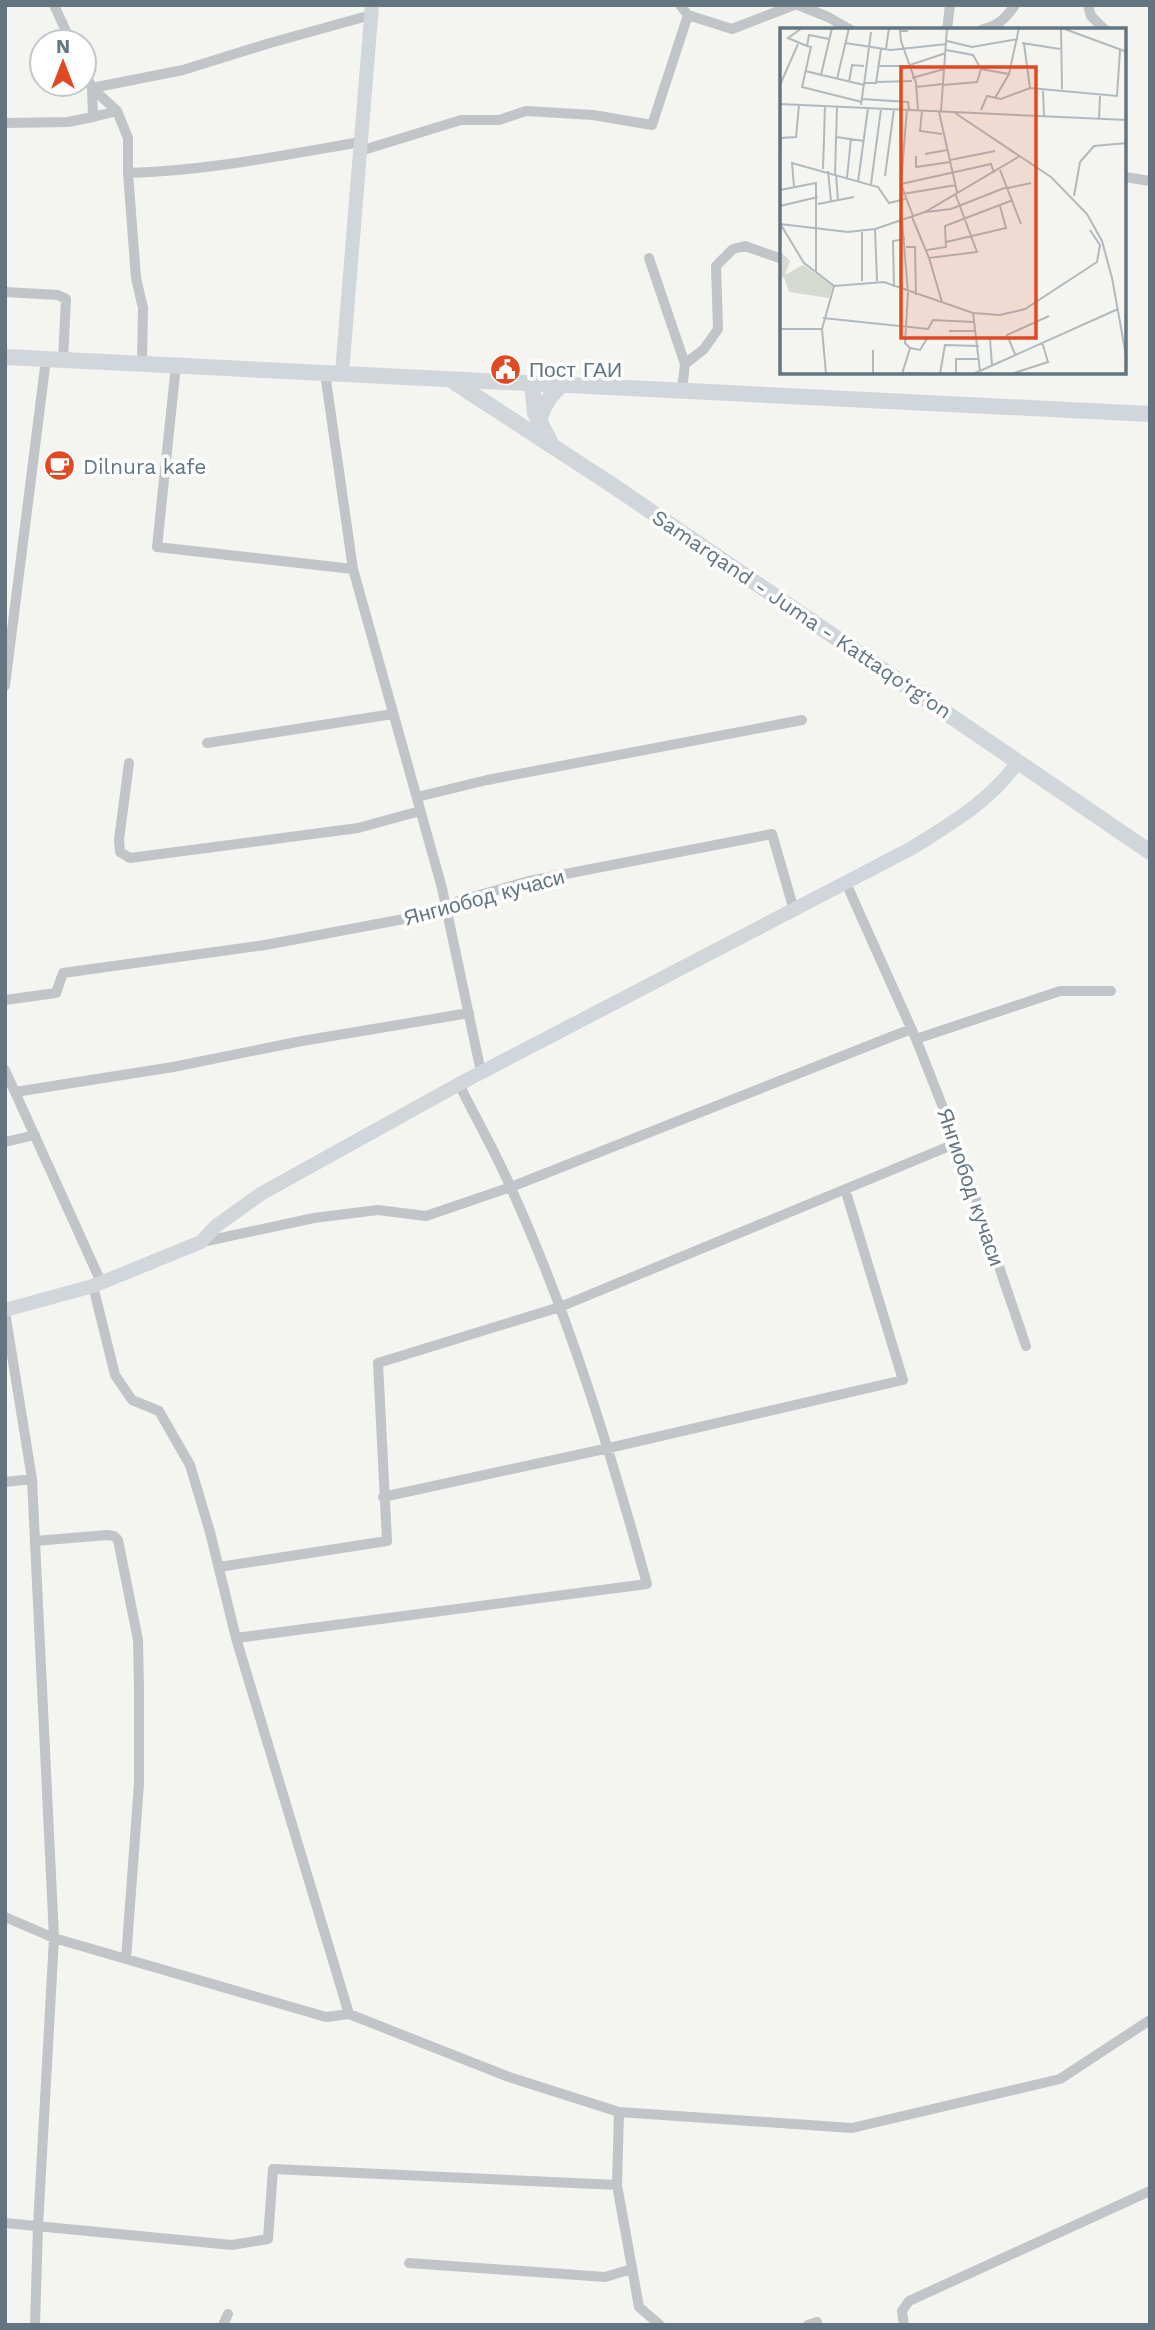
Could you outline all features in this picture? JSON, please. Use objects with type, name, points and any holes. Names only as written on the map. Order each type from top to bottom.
[{"type":"main road","points":[[5,357],[1150,414]]},
{"type":"main road","name":"Samarqand - Juma - Kattaqo‘rg‘on","points":[[452,381],[551,444],[1150,852]]},
{"type":"main road","points":[[532,383],[533,403],[551,444]]},
{"type":"main road","points":[[539,421],[544,403],[563,384]]},
{"type":"street","points":[[54,5],[65,28]]},
{"type":"street","points":[[680,5],[688,15],[732,29],[796,5],[828,17],[847,28]]},
{"type":"street","points":[[947,28],[950,5]]},
{"type":"street","points":[[989,28],[1005,19],[1015,5]]},
{"type":"street","points":[[1088,5],[1091,16],[1103,28]]},
{"type":"street","points":[[98,87],[183,70],[372,10],[360,147],[334,373],[353,569],[447,907],[481,1072]]},
{"type":"street","points":[[128,173],[208,168],[360,147],[461,120],[499,120],[526,111],[593,115],[652,125],[688,15]]},
{"type":"street","points":[[98,94],[117,111],[128,138],[136,278],[143,308],[142,364]]},
{"type":"street","points":[[92,98],[93,117]]},
{"type":"street","points":[[5,123],[68,122],[117,111]]},
{"type":"street","points":[[1127,177],[1150,181]]},
{"type":"street","points":[[685,364],[705,349],[718,329],[716,266],[733,249],[745,246],[780,258]]},
{"type":"street","points":[[649,258],[685,364],[682,390]]},
{"type":"street","points":[[5,292],[58,295],[66,299],[63,360]]},
{"type":"street","points":[[5,686],[46,359]]},
{"type":"street","points":[[176,365],[157,547],[353,569]]},
{"type":"street","points":[[207,743],[393,714]]},
{"type":"street","points":[[417,797],[487,780],[802,720]]},
{"type":"street","points":[[201,1242],[216,1226],[261,1193],[481,1072],[912,848],[973,810],[1004,781],[1018,762]]},
{"type":"street","points":[[129,763],[119,840],[120,852],[130,858],[358,828],[420,811]]},
{"type":"street","name":"Янгиобод кучаси","points":[[5,1000],[56,993],[63,973],[265,945],[436,913],[458,901],[529,881],[772,834],[794,910]]},
{"type":"street","name":"Янгиобод кучаси","points":[[846,883],[916,1039],[957,1143],[1026,1346]]},
{"type":"street","points":[[916,1039],[1060,990],[1111,990]]},
{"type":"street","points":[[15,1092],[173,1067],[302,1041],[469,1013]]},
{"type":"street","points":[[35,2325],[54,1938],[32,1479],[5,1311],[97,1284],[201,1242],[314,1218],[378,1210],[426,1216],[511,1187],[911,1029]]},
{"type":"street","points":[[5,1070],[97,1284],[115,1375],[132,1400],[159,1411],[190,1465],[236,1638],[349,2014]]},
{"type":"street","points":[[236,1638],[648,1584],[609,1448],[560,1307],[511,1187],[459,1084]]},
{"type":"street","points":[[5,1142],[35,1135]]},
{"type":"street","points":[[219,1567],[387,1541],[378,1363],[560,1307],[957,1143]]},
{"type":"street","points":[[383,1497],[903,1380],[845,1189]]},
{"type":"street","points":[[5,1482],[32,1479]]},
{"type":"street","points":[[34,1541],[107,1535],[118,1540],[138,1640],[139,1784],[126,1959]]},
{"type":"street","points":[[5,1917],[54,1938],[326,2017],[349,2014],[509,2077],[619,2112],[852,2128],[1060,2079],[1150,2020]]},
{"type":"street","points":[[619,2112],[617,2185],[639,2307],[660,2325]]},
{"type":"street","points":[[5,2222],[233,2245],[268,2239],[273,2169],[617,2185]]},
{"type":"street","points":[[905,2325],[902,2311],[909,2301],[1150,2191]]},
{"type":"street","points":[[409,2263],[605,2277],[632,2269]]},
{"type":"street","points":[[223,2325],[228,2314]]},
{"type":"place","name":"Пост ГАИ","points":[[506,369]]},
{"type":"place","name":"Dilnura kafe","points":[[60,466]]}]
